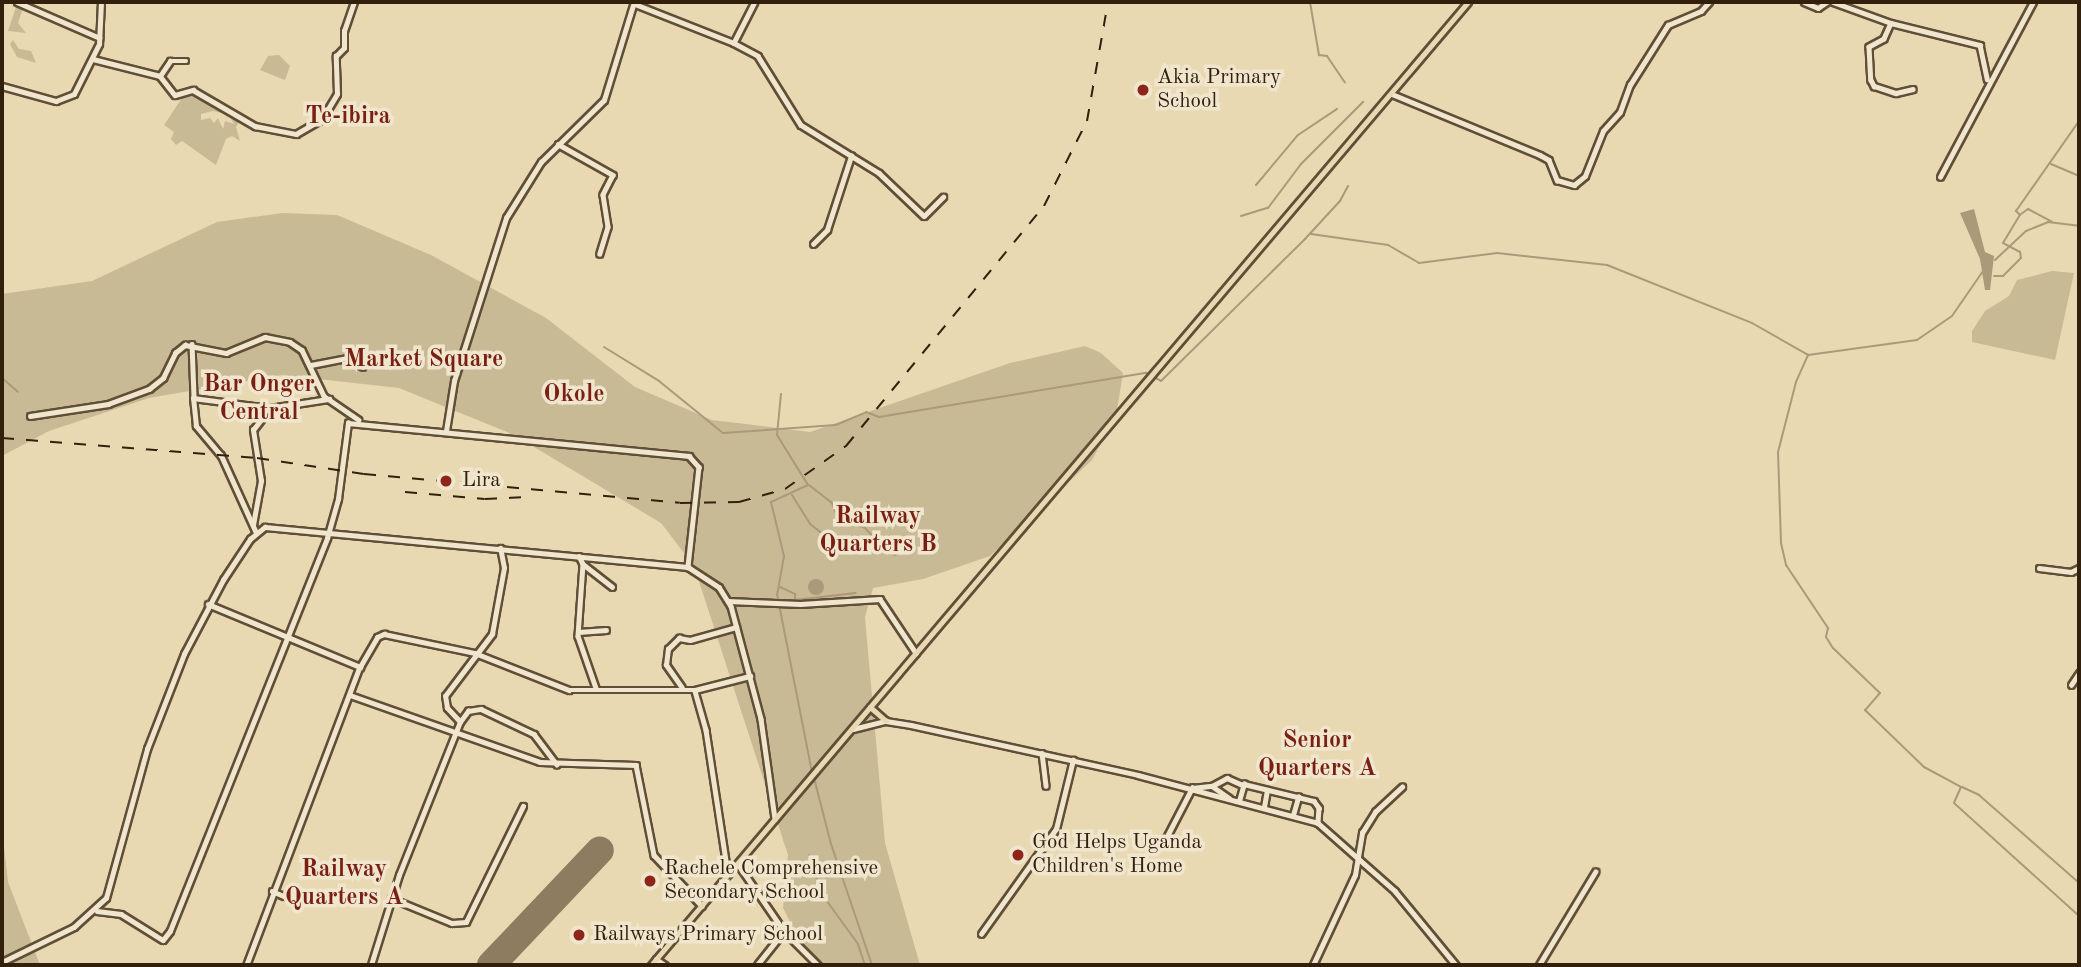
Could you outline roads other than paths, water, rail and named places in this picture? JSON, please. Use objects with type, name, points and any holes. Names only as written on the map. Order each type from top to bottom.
[{"type":"main road","points":[[651,965],[1468,2]]},
{"type":"main road","points":[[870,707],[886,721]]},
{"type":"street","points":[[17,2],[100,38]]},
{"type":"street","points":[[2,86],[42,99],[66,99],[79,88],[100,38],[101,2]]},
{"type":"street","points":[[93,59],[160,76],[175,95],[193,90],[255,127],[282,134],[303,132],[326,116],[337,94],[336,56],[344,48],[344,31],[354,2]]},
{"type":"street","points":[[734,43],[755,2]]},
{"type":"street","points":[[1392,94],[1540,155],[1549,160],[1557,180],[1574,185],[1585,176],[1603,131],[1619,112],[1630,85],[1668,25],[1701,11],[1709,2]]},
{"type":"street","points":[[1804,2],[1818,8],[1827,2]]},
{"type":"street","points":[[1833,2],[1891,23],[1980,45],[1987,80]]},
{"type":"street","points":[[1940,177],[1987,80],[2033,2]]},
{"type":"street","points":[[446,430],[454,381],[506,218],[520,189],[558,144],[604,100],[634,3],[734,43],[758,56],[801,125],[890,182],[924,216],[943,197]]},
{"type":"street","points":[[1891,23],[1884,39],[1868,47],[1871,80],[1893,93],[1913,89]]},
{"type":"street","points":[[160,76],[170,61],[186,61]]},
{"type":"street","points":[[558,144],[613,175],[603,195],[608,227],[600,254]]},
{"type":"street","points":[[813,244],[825,234],[851,156]]},
{"type":"street","points":[[30,416],[108,404],[149,389],[163,378],[179,348],[200,345],[226,352],[252,341],[278,338],[302,350],[328,399],[363,422]]},
{"type":"street","points":[[194,347],[196,426],[221,456],[256,533]]},
{"type":"street","points":[[311,365],[362,358]]},
{"type":"street","points":[[353,360],[363,367]]},
{"type":"street","points":[[194,397],[270,408],[328,399]]},
{"type":"street","points":[[253,526],[261,481],[253,430],[270,408]]},
{"type":"street","points":[[96,911],[121,914],[163,940],[168,935],[328,532],[338,499],[346,427],[363,422],[689,456],[699,467],[688,567]]},
{"type":"street","points":[[2,962],[74,927],[96,911],[116,876],[150,738],[208,604],[256,533],[269,527],[688,567],[719,587],[728,601],[750,676],[775,820]]},
{"type":"street","points":[[460,722],[447,708],[445,696],[492,634],[500,605],[504,563],[500,548]]},
{"type":"street","points":[[579,556],[583,565],[579,632],[596,688]]},
{"type":"street","points":[[583,565],[612,587]]},
{"type":"street","points":[[2039,568],[2071,572],[2079,568]]},
{"type":"street","points":[[728,601],[800,604],[880,599],[917,654]]},
{"type":"street","points":[[208,604],[360,667]]},
{"type":"street","points":[[682,688],[666,665],[668,649],[678,638],[690,640],[736,627]]},
{"type":"street","points":[[579,632],[606,630]]},
{"type":"street","points":[[247,965],[272,891],[360,667],[377,637],[384,634],[475,653],[562,688],[695,690],[750,676]]},
{"type":"street","points":[[2071,685],[2079,673]]},
{"type":"street","points":[[695,690],[706,730],[728,875]]},
{"type":"street","points":[[350,695],[455,736],[557,765],[636,765],[654,855],[702,906]]},
{"type":"street","points":[[371,965],[391,898],[460,722],[468,711],[481,709],[531,732],[557,765]]},
{"type":"street","points":[[852,729],[886,721],[1073,760],[1318,822],[1413,911],[1457,965]]},
{"type":"street","points":[[1042,753],[1046,786]]},
{"type":"street","points":[[981,934],[1056,829],[1073,760]]},
{"type":"street","points":[[1192,788],[1212,786],[1227,778],[1243,785],[1318,804],[1318,822]]},
{"type":"street","points":[[1240,801],[1243,785]]},
{"type":"street","points":[[1212,786],[1230,798]]},
{"type":"street","points":[[1313,965],[1355,876],[1356,856],[1370,818],[1402,787]]},
{"type":"street","points":[[1165,840],[1192,788]]},
{"type":"street","points":[[1264,807],[1267,790]]},
{"type":"street","points":[[1293,815],[1297,797]]},
{"type":"street","points":[[391,898],[452,923],[466,922],[523,806]]},
{"type":"street","points":[[738,864],[784,930],[818,965]]},
{"type":"street","points":[[1355,876],[1369,868]]},
{"type":"street","points":[[1539,965],[1595,872]]},
{"type":"street","points":[[272,891],[284,896]]},
{"type":"street","points":[[757,965],[784,930]]},
{"type":"street","points":[[656,959],[665,965]]},
{"type":"waterway","points":[[1310,2],[1319,55],[1327,56],[1345,83]]},
{"type":"waterway","points":[[1241,216],[1268,208],[1301,164],[1363,102]]},
{"type":"waterway","points":[[1256,185],[1298,135],[1337,109]]},
{"type":"waterway","points":[[1994,276],[2003,276],[2021,258],[2020,252],[2003,243],[2020,215],[2016,211],[2079,121]]},
{"type":"waterway","points":[[2051,164],[2079,176]]},
{"type":"waterway","points":[[604,347],[659,381],[723,433],[836,425],[866,412],[879,417],[1146,373],[1161,381],[1305,239],[1340,201],[1348,186]]},
{"type":"waterway","points":[[2021,214],[2028,209],[2052,222]]},
{"type":"waterway","points":[[1995,260],[2026,231],[2048,222],[2079,226]]},
{"type":"waterway","points":[[1311,234],[1388,245],[1419,263],[1497,253],[1607,265],[1752,323],[1808,355],[1917,340],[1952,316],[1983,271]]},
{"type":"waterway","points":[[1808,355],[1796,382],[1778,452],[1781,543],[1786,565],[1828,628],[1826,637],[1833,648],[1880,693],[1865,710],[1924,767],[1961,787],[1954,803],[2079,916]]},
{"type":"waterway","points":[[2,378],[18,392]]},
{"type":"waterway","points":[[781,394],[777,435],[808,485],[771,502],[784,556],[777,594],[812,773]]},
{"type":"waterway","points":[[809,485],[832,503],[837,516],[865,528],[888,553],[896,555]]},
{"type":"waterway","points":[[792,495],[810,524],[823,534],[823,544]]},
{"type":"waterway","points":[[780,587],[795,594],[795,600],[856,593]]},
{"type":"waterway","points":[[814,778],[831,844],[872,965]]},
{"type":"waterway","points":[[1962,787],[1979,795],[2079,883]]},
{"type":"waterway","points":[[809,855],[821,893],[858,944],[865,965]]},
{"type":"railway","points":[[2,438],[257,458],[364,474],[680,503],[739,502],[785,489],[846,446],[1044,206],[1087,121],[1108,2]]},
{"type":"railway","points":[[405,492],[485,499],[527,497]]},
{"type":"place","name":"Akia Primary School","points":[[1143,90]]},
{"type":"place","name":"Lira","points":[[446,481]]},
{"type":"place","name":"God Helps Uganda Children's Home","points":[[1018,855]]},
{"type":"place","name":"Rachele Comprehensive Secondary School","points":[[650,881]]},
{"type":"place","name":"Railways Primary School","points":[[579,935]]},
{"type":"district","name":"Te-ibira","points":[[348,118]]},
{"type":"district","name":"Market Square","points":[[424,361]]},
{"type":"district","name":"Okole","points":[[574,396]]},
{"type":"district","name":"Bar Onger Central","points":[[259,400]]},
{"type":"district","name":"Railway Quarters B","points":[[878,532]]},
{"type":"district","name":"Senior Quarters A","points":[[1317,756]]},
{"type":"district","name":"Railway Quarters A","points":[[344,885]]}]
